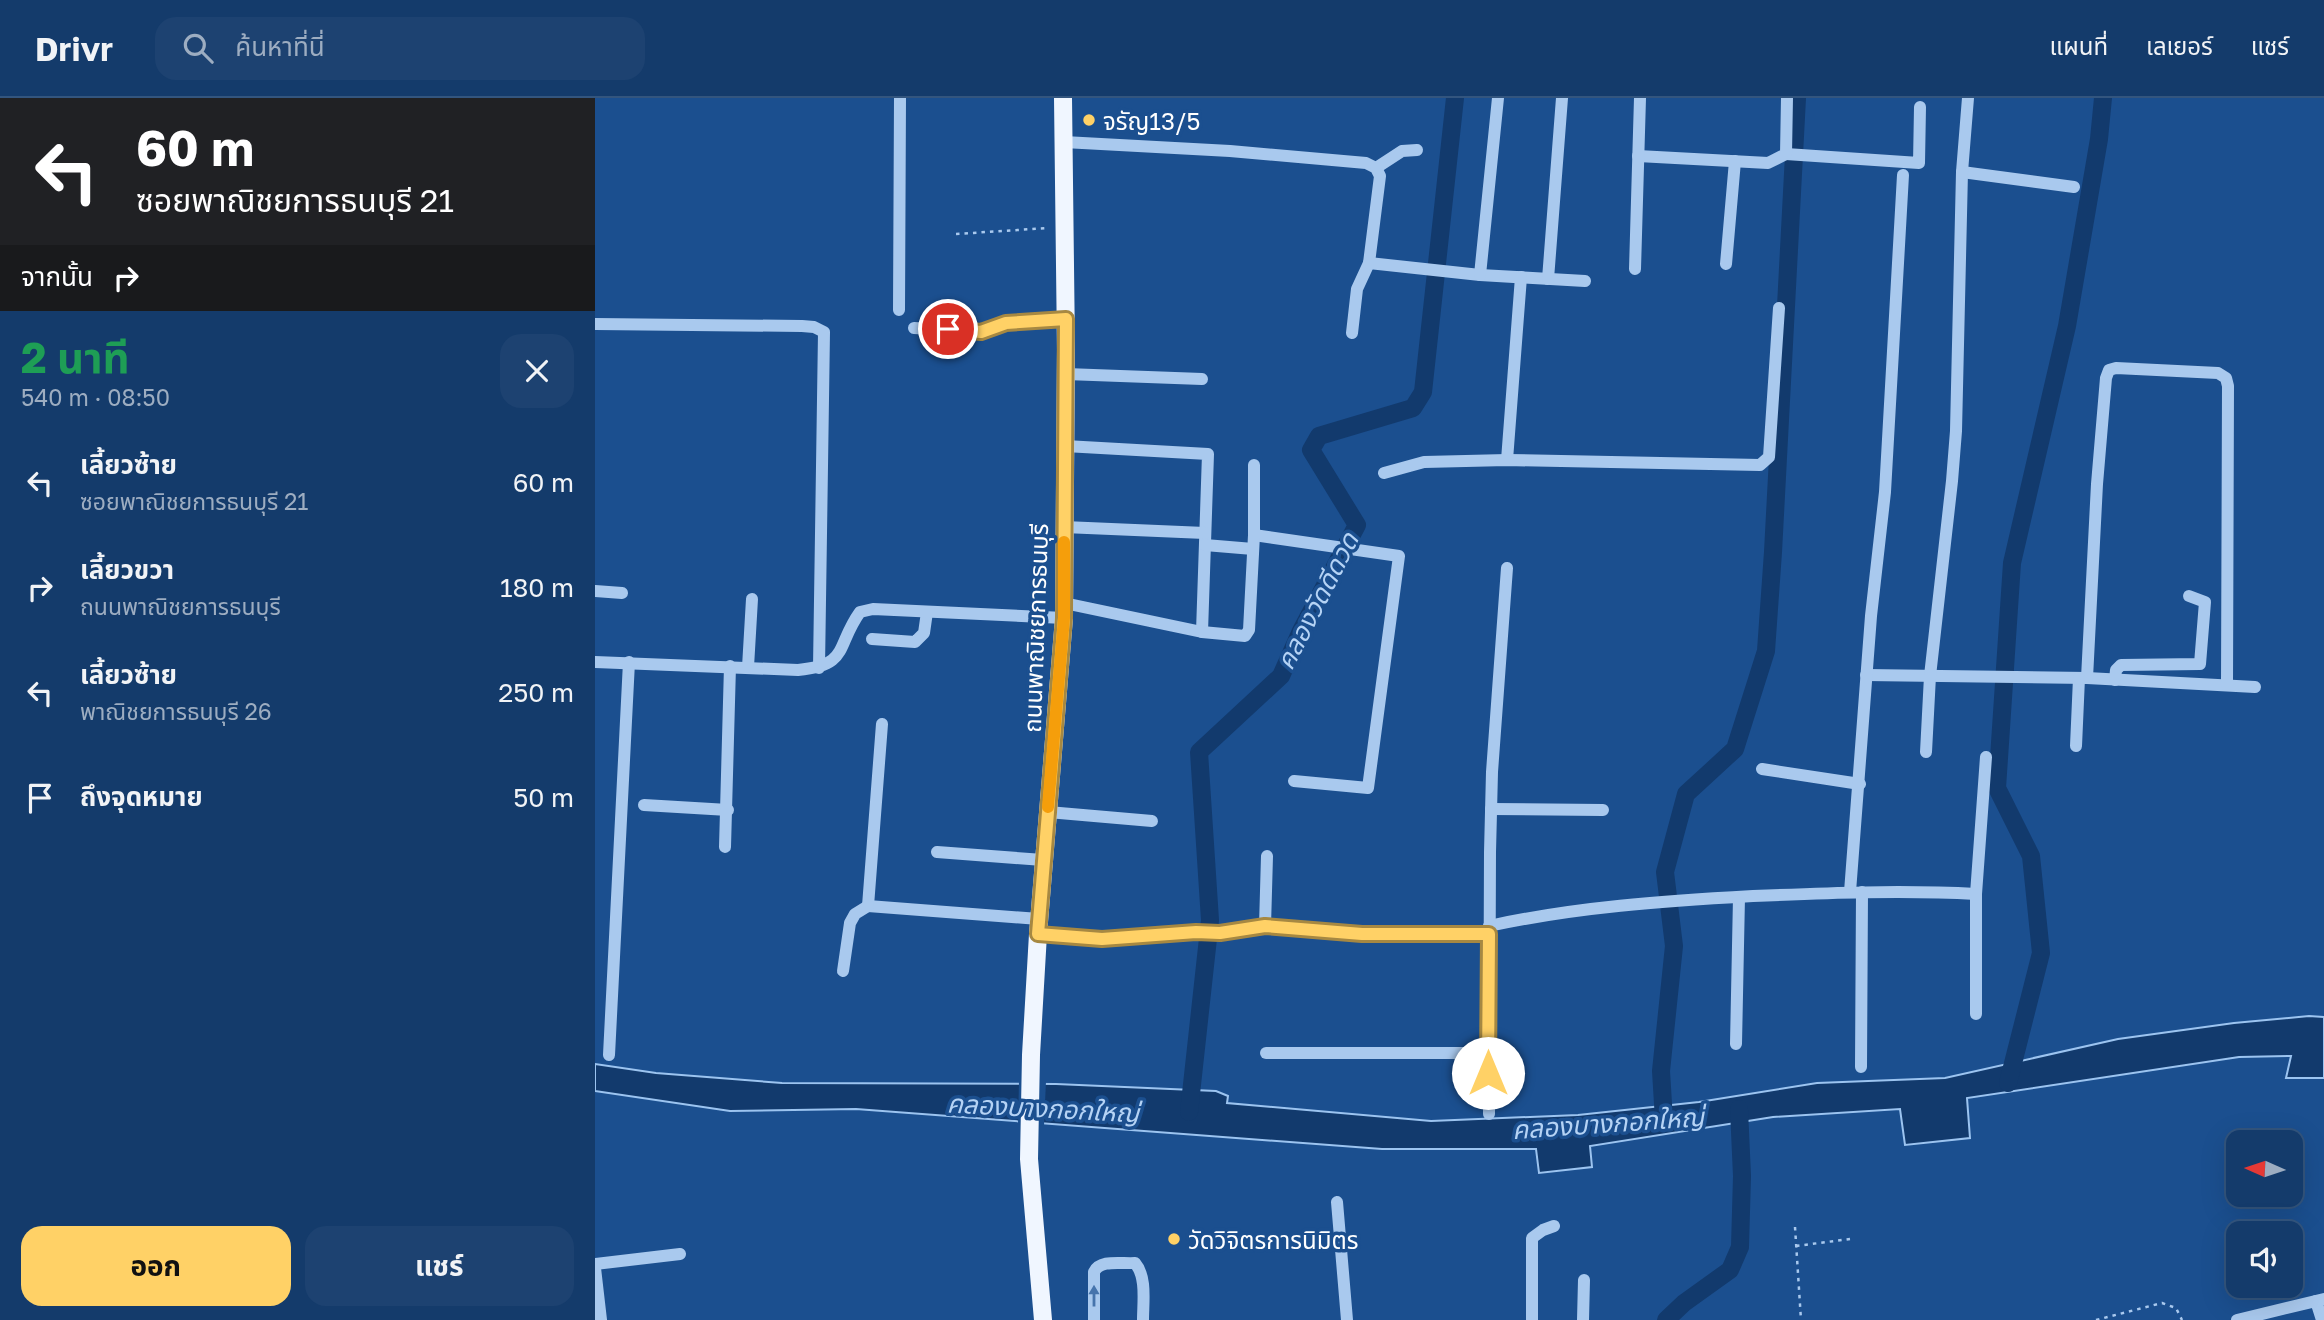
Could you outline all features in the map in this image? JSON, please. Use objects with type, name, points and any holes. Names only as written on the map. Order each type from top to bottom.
[{"type":"main road","name":"ถนนพาณิชยการธนบุรี","points":[[1042,1320],[1029,1159],[1038,927],[1064,611],[1066,319],[1063,98]]},
{"type":"street","points":[[899,310],[900,98]]},
{"type":"street","points":[[1480,275],[1498,98]]},
{"type":"street","points":[[1548,279],[1562,98]]},
{"type":"street","points":[[1635,269],[1640,98]]},
{"type":"street","points":[[1787,98],[1793,154]]},
{"type":"street","points":[[1926,752],[1930,676],[1956,430],[1962,172],[1968,98]]},
{"type":"street","points":[[1638,156],[1768,163],[1793,154],[1919,163],[1920,107]]},
{"type":"street","points":[[1064,142],[1255,153],[1366,163],[1376,169],[1380,176],[1369,263],[1357,289],[1352,333]]},
{"type":"street","points":[[1376,169],[1398,153],[1417,150]]},
{"type":"street","points":[[1727,264],[1735,161]]},
{"type":"street","points":[[1962,172],[2074,187]]},
{"type":"street","points":[[1861,1067],[1856,892],[1860,784],[1866,675],[1885,492],[1903,175]]},
{"type":"street","points":[[1369,263],[1480,275],[1584,281]]},
{"type":"street","points":[[1507,460],[1521,277]]},
{"type":"street","points":[[1384,473],[1424,462],[1507,460],[1760,465],[1769,457],[1779,308]]},
{"type":"street","points":[[914,328],[981,332],[1006,323],[1066,319]]},
{"type":"street","points":[[595,324],[802,326],[814,327],[824,332],[819,668]]},
{"type":"street","points":[[2076,746],[2106,378],[2109,370],[2116,368],[2218,373],[2225,378],[2228,386],[2227,685]]},
{"type":"street","points":[[1066,374],[1202,379]]},
{"type":"street","points":[[1065,446],[1208,454],[1202,632]]},
{"type":"street","points":[[595,663],[798,670],[819,668],[832,663],[841,651],[850,626],[860,612],[873,609],[927,612],[1064,611],[1245,636],[1249,630],[1254,535],[1254,465]]},
{"type":"street","points":[[1064,527],[1205,539],[1253,549]]},
{"type":"street","points":[[1254,535],[1399,556],[1369,788],[1294,781]]},
{"type":"street","points":[[1489,1114],[1491,809],[1507,568]]},
{"type":"street","points":[[595,591],[622,593]]},
{"type":"street","points":[[2115,680],[2116,670],[2121,665],[2200,664],[2205,602],[2189,596]]},
{"type":"street","points":[[748,667],[752,599]]},
{"type":"street","points":[[872,639],[915,642],[924,633],[927,612]]},
{"type":"street","points":[[609,1055],[629,663]]},
{"type":"street","points":[[725,847],[730,666]]},
{"type":"street","points":[[1866,675],[2083,678],[2255,687]]},
{"type":"street","points":[[868,906],[882,724]]},
{"type":"street","points":[[1976,1014],[1976,894],[1986,757]]},
{"type":"street","points":[[1762,769],[1860,784]]},
{"type":"street","points":[[644,806],[728,810]]},
{"type":"street","points":[[1491,809],[1603,810]]},
{"type":"street","points":[[1048,813],[1152,821]]},
{"type":"street","points":[[937,852],[1044,860]]},
{"type":"street","points":[[1265,926],[1267,856]]},
{"type":"street","points":[[843,971],[850,923],[855,914],[868,906],[1038,927],[1102,939],[1196,932],[1220,933],[1265,926],[1362,934],[1489,930],[1525,918],[1642,903],[1856,892],[1976,894]]},
{"type":"street","points":[[1736,1044],[1739,897]]},
{"type":"street","points":[[1266,1053],[1488,1053]]},
{"type":"street","points":[[1338,1202],[1347,1320]]},
{"type":"street","points":[[1532,1320],[1532,1238],[1554,1226]]},
{"type":"street","points":[[601,1320],[595,1266],[680,1254]]},
{"type":"street","points":[[1094,1320],[1096,1268],[1101,1264],[1135,1263],[1140,1269],[1142,1283],[1143,1320]]},
{"type":"street","points":[[1583,1320],[1584,1280]]},
{"type":"street","points":[[2237,1320],[2277,1316],[2320,1300],[2322,1320]]},
{"type":"path","points":[[956,234],[1065,227]]},
{"type":"path","points":[[1795,1227],[1801,1320]]},
{"type":"path","points":[[1796,1246],[1850,1239]]},
{"type":"path","points":[[2096,1320],[2162,1303],[2176,1308],[2182,1320]]},
{"type":"water","name":"คลองบางกอกใหญ่","points":[[2309,1016],[2324,1017],[2324,1078],[2286,1078],[2291,1056],[2239,1057],[1967,1098],[1970,1138],[1905,1145],[1900,1109],[1773,1117],[1590,1146],[1592,1167],[1539,1173],[1536,1149],[1382,1149],[856,1109],[730,1111],[595,1091],[595,1064],[656,1073],[782,1083],[1056,1084],[1216,1091],[1228,1096],[1227,1103],[1431,1121],[1578,1115],[1699,1102],[1817,1083],[1945,1078],[2118,1039]]},
{"type":"pier","points":[[1019,1081],[1046,1081],[1044,1126],[1018,1124]]},
{"type":"waterway","name":"คลองวัดดีดวด","points":[[1189,1112],[1210,920],[1199,752],[1281,676],[1301,631],[1357,525],[1311,450],[1319,436],[1413,408],[1423,392],[1455,98]]},
{"type":"waterway","name":"คลองบางกอกใหญ่","points":[[1664,1120],[1661,1071],[1674,946],[1665,872],[1686,794],[1735,749],[1766,651],[1797,98]]},
{"type":"waterway","points":[[2008,1083],[2041,953],[2031,856],[1997,788],[2012,563],[2067,326],[2099,139],[2103,98]]},
{"type":"waterway","points":[[1666,1320],[1684,1303],[1730,1270],[1740,1247],[1742,1176],[1739,1109]]},
{"type":"slow traffic","points":[[1048,807],[1064,618],[1064,542]]},
{"type":"place","name":"จรัญ13/5","points":[[1089,120]]},
{"type":"place","name":"วัดวิจิตรการนิมิตร","points":[[1174,1239]]},
{"type":"route","points":[[948,329],[981,332],[1006,323],[1066,319],[1064,618],[1038,934],[1102,939],[1196,932],[1220,933],[1265,926],[1362,934],[1489,934],[1488,1073]]}]
